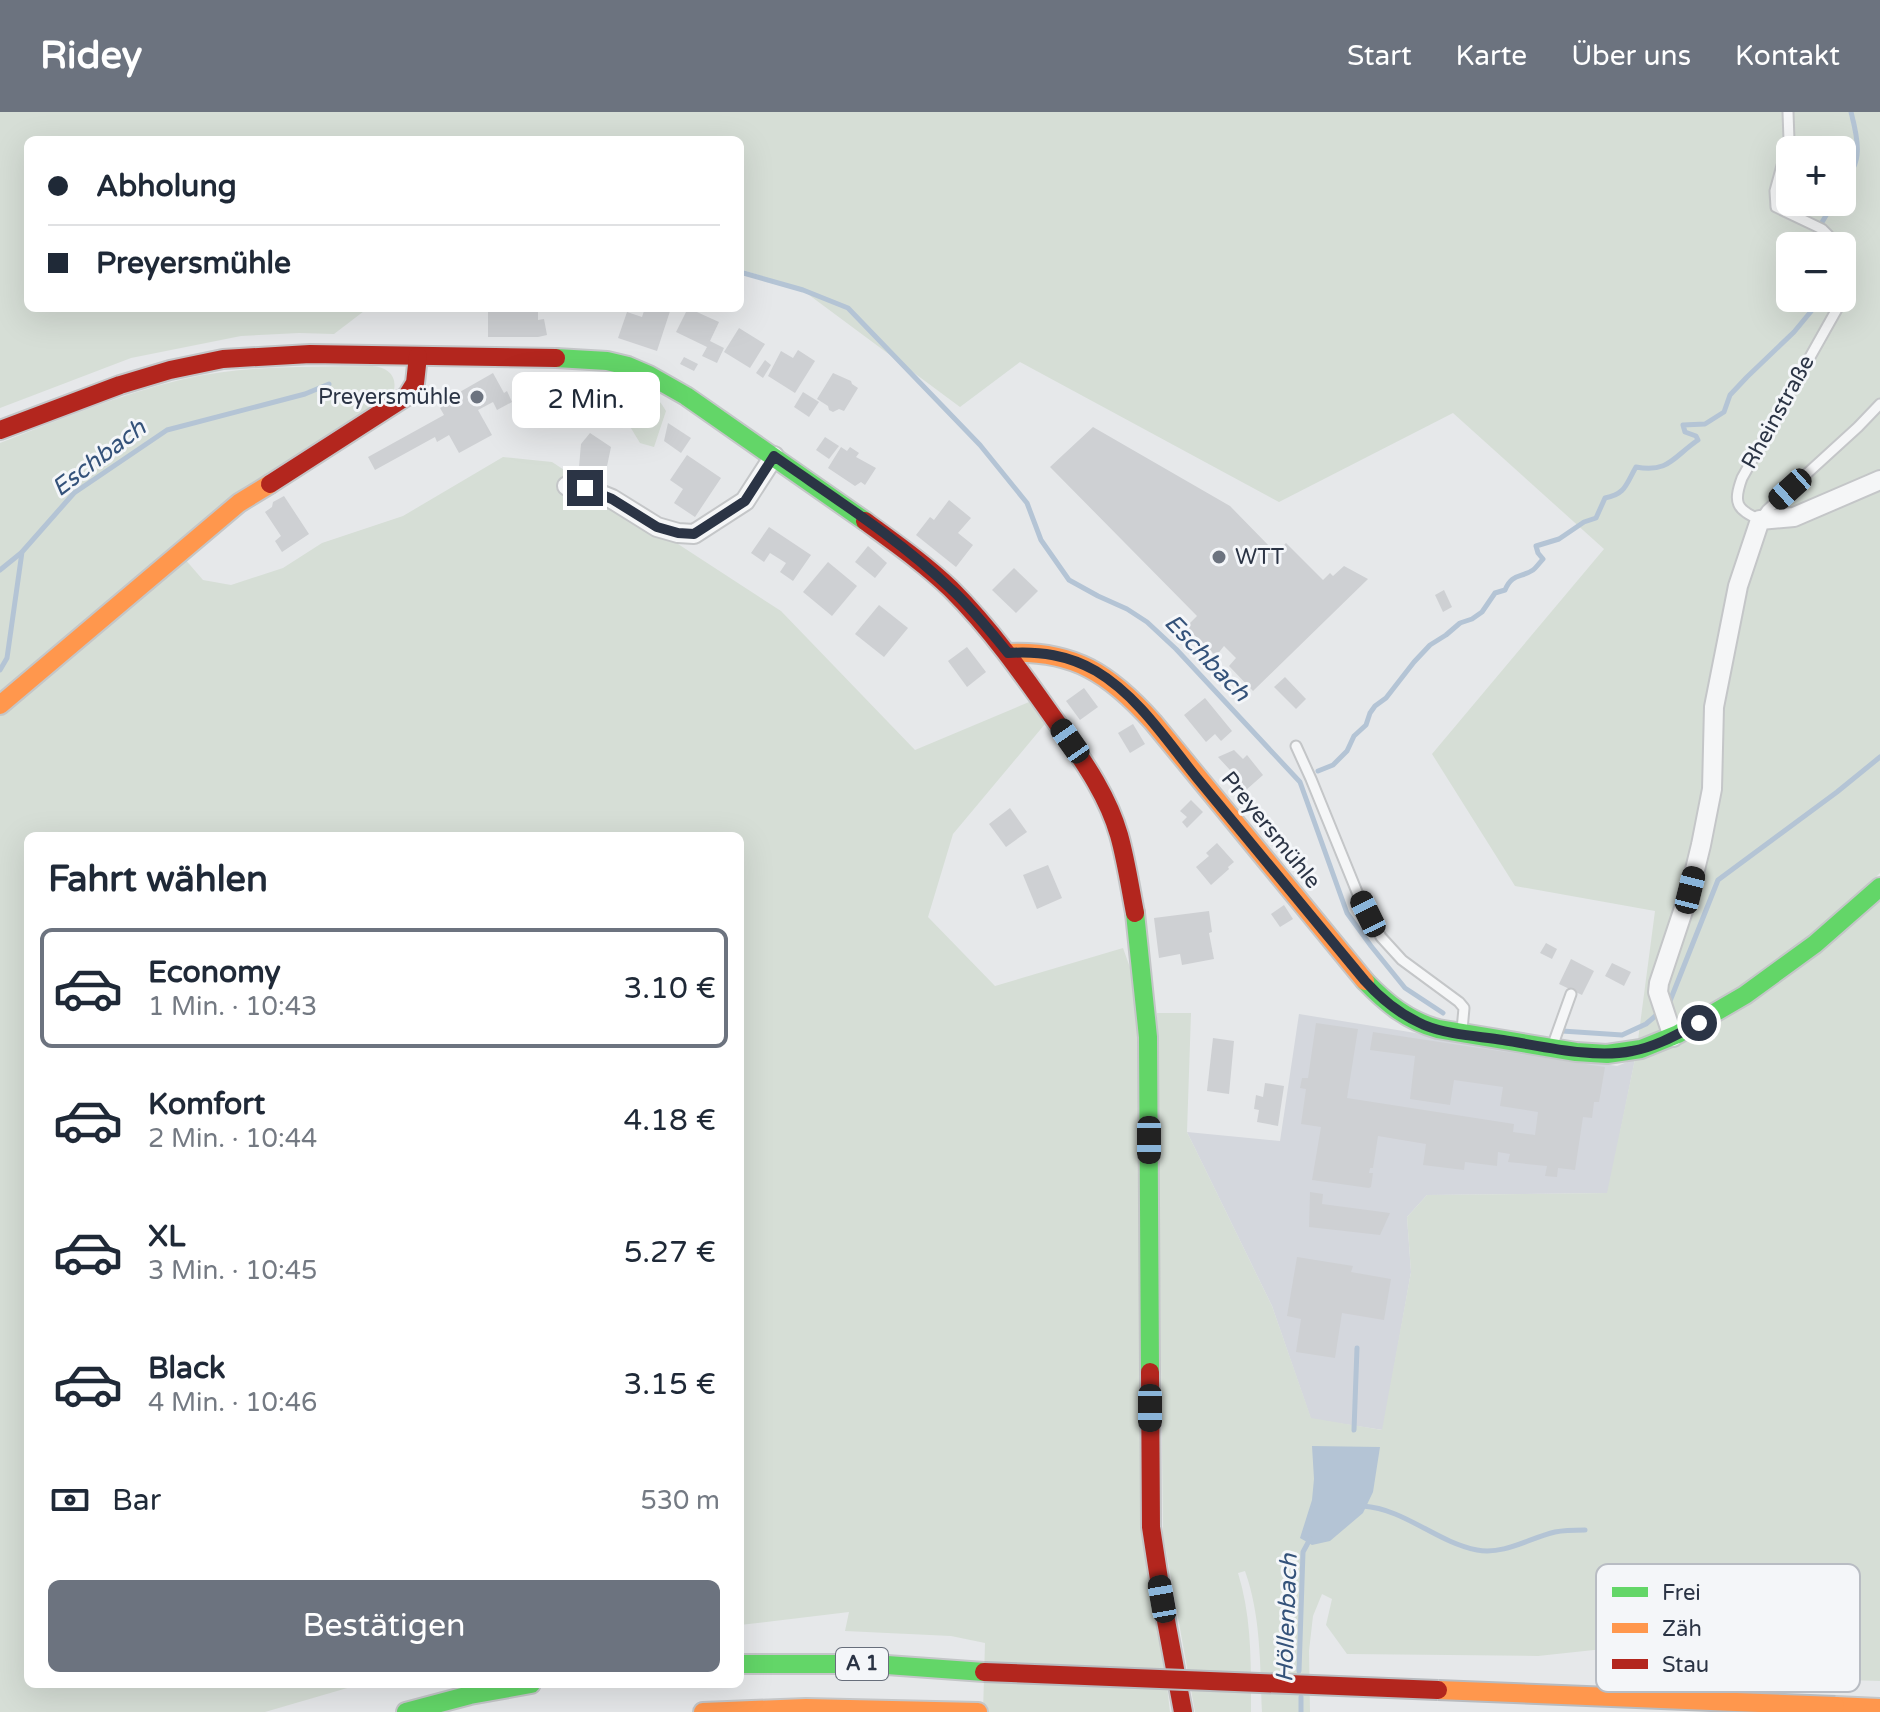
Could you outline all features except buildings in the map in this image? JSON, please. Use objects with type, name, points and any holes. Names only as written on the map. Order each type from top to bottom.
[{"type":"main road","points":[[0,430],[116,385],[209,361],[297,354],[593,360],[628,366],[686,396],[847,507],[918,560],[967,605],[1008,653],[1089,769],[1119,834],[1126,866],[1140,956],[1148,1037],[1151,1527],[1183,1712]]},
{"type":"main road","points":[[0,705],[239,503],[407,396],[415,383],[418,356]]},
{"type":"main road","name":"Preyersmühle","points":[[1008,653],[1032,651],[1057,655],[1086,666],[1110,680],[1162,734],[1375,992],[1402,1014],[1429,1027],[1609,1053],[1640,1049],[1671,1029],[1734,1003],[1795,962],[1880,887]]},
{"type":"main road","name":"A 1","points":[[744,1664],[873,1664],[984,1672],[1880,1708]]},
{"type":"main road","points":[[406,1712],[509,1688]]},
{"type":"main road","name":"A 1","points":[[703,1712],[869,1708],[978,1712]]},
{"type":"street","points":[[567,486],[585,488],[612,499],[657,527],[694,534],[745,501],[774,456]]},
{"type":"street","points":[[1671,1029],[1658,992],[1701,845],[1712,789],[1714,707],[1738,586],[1760,520],[1794,517],[1880,480]]},
{"type":"lane","points":[[1788,112],[1789,140],[1775,191],[1776,207],[1825,232]]},
{"type":"lane","name":"Rheinstraße","points":[[1760,520],[1742,510],[1736,493],[1835,312]]},
{"type":"lane","points":[[1760,520],[1880,404]]},
{"type":"lane","points":[[1296,746],[1357,892],[1381,937],[1402,960],[1459,1002],[1464,1008],[1462,1034]]},
{"type":"lane","points":[[1552,1047],[1571,994]]},
{"type":"shaded area","points":[[0,112],[1880,112],[1880,873],[1838,914],[1726,999],[1638,1040],[1655,911],[1515,886],[1432,754],[1604,549],[1453,413],[1279,502],[1020,362],[960,407],[801,289],[744,270],[744,136],[24,136],[24,312],[363,312],[334,334],[241,336],[131,358],[0,408]]},
{"type":"shaded area","points":[[372,366],[390,373],[394,390],[0,696],[0,443],[114,400],[207,374],[254,369]]},
{"type":"shaded area","points":[[573,373],[626,380],[658,399],[666,411],[654,447],[640,443],[626,420],[612,412],[575,418]]},
{"type":"shaded area","points":[[503,457],[552,462],[781,611],[915,750],[1029,702],[1045,724],[953,834],[928,917],[995,986],[1123,948],[1138,990],[1163,1650],[1170,1712],[983,1712],[985,1643],[951,1636],[845,1631],[849,1612],[744,1625],[744,832],[24,832],[24,1688],[347,1688],[265,1712],[0,1712],[0,715],[184,558],[203,580],[231,585],[283,568],[322,543],[403,516]]},
{"type":"shaded area","points":[[1880,898],[1880,1681],[1860,1680],[1860,1564],[1596,1564],[1596,1650],[1538,1656],[1347,1654],[1326,1625],[1332,1599],[1322,1594],[1313,1616],[1309,1651],[1310,1712],[1262,1712],[1257,1623],[1245,1571],[1238,1573],[1248,1624],[1251,1712],[1195,1712],[1163,1534],[1157,1013],[1191,1013],[1187,1132],[1272,1306],[1311,1418],[1382,1430],[1411,1272],[1407,1217],[1427,1195],[1607,1193],[1635,1059]]},
{"type":"shaded area","points":[[1299,1014],[1617,1066],[1635,1059],[1608,1193],[1427,1195],[1407,1217],[1411,1272],[1383,1430],[1311,1419],[1272,1306],[1187,1132],[1280,1141]]},
{"type":"water","points":[[1312,1446],[1380,1447],[1373,1492],[1363,1513],[1330,1541],[1312,1545],[1300,1538],[1312,1500]]},
{"type":"waterway","points":[[1851,112],[1857,140],[1856,161]]},
{"type":"waterway","points":[[1816,232],[1826,216]]},
{"type":"waterway","name":"Eschbach","points":[[744,273],[803,290],[848,308],[980,445],[1027,503],[1041,540],[1069,580],[1127,609],[1147,622],[1176,649],[1300,782],[1347,913],[1405,988],[1443,1013]]},
{"type":"waterway","points":[[1318,771],[1333,765],[1347,751],[1375,706],[1386,698],[1430,645],[1460,623],[1482,612],[1495,593],[1505,590],[1514,578],[1535,568],[1543,559],[1536,546],[1559,539],[1584,522],[1596,518],[1605,498],[1621,491],[1636,467],[1664,466],[1698,440],[1685,432],[1683,425],[1705,424],[1724,412],[1730,395],[1811,312]]},
{"type":"waterway","name":"Eschbach","points":[[0,670],[7,658],[22,552],[74,493],[167,430],[305,394],[329,384]]},
{"type":"waterway","points":[[0,570],[21,553]]},
{"type":"waterway","name":"Eschbach","points":[[1668,1006],[1718,880],[1880,757]]},
{"type":"waterway","name":"Eschbach","points":[[1562,1031],[1622,1035],[1646,1024],[1660,1012]]},
{"type":"waterway","name":"Höllenbach","points":[[1354,1430],[1357,1348]]},
{"type":"waterway","points":[[1363,1506],[1393,1513],[1448,1540],[1477,1550],[1497,1550],[1555,1532],[1585,1530]]},
{"type":"waterway","name":"Höllenbach","points":[[1299,1671],[1303,1552],[1310,1539]]},
{"type":"waterway","name":"Höllenbach","points":[[1301,1697],[1301,1712]]},
{"type":"traffic: fast","points":[[556,358],[607,361],[649,375],[686,396],[865,521]]},
{"type":"traffic: fast","points":[[1365,981],[1398,1010],[1438,1029],[1576,1052],[1607,1054],[1641,1049],[1678,1034],[1745,995],[1815,944],[1880,887]]},
{"type":"traffic: fast","points":[[1135,913],[1148,1037],[1150,1372]]},
{"type":"traffic: fast","points":[[744,1664],[873,1664],[984,1672]]},
{"type":"traffic: fast","points":[[406,1712],[509,1688]]},
{"type":"traffic: slow","points":[[0,705],[239,503],[270,484]]},
{"type":"traffic: slow","points":[[1008,653],[1031,653],[1072,661],[1106,678],[1137,705],[1365,981]]},
{"type":"traffic: slow","points":[[1438,1690],[1835,1706]]},
{"type":"traffic: slow","points":[[1835,1706],[1880,1708]]},
{"type":"traffic: slow","points":[[703,1712],[806,1708],[978,1712]]},
{"type":"traffic: jam","points":[[0,430],[120,385],[223,359],[310,354],[556,358]]},
{"type":"traffic: jam","points":[[270,484],[407,396],[415,383],[418,356]]},
{"type":"traffic: jam","points":[[865,521],[931,571],[966,605],[1007,654],[1066,736],[1092,776],[1114,820],[1135,913]]},
{"type":"traffic: jam","points":[[1150,1372],[1151,1527],[1183,1712]]},
{"type":"traffic: jam","points":[[984,1672],[1438,1690]]},
{"type":"place","name":"Preyersmühle","points":[[477,397]]},
{"type":"place","name":"WTT","points":[[1219,557]]},
{"type":"route","points":[[585,488],[612,499],[657,527],[694,534],[745,501],[774,456],[918,560],[963,601],[1008,653],[1032,651],[1065,657],[1110,680],[1162,734],[1365,981],[1386,1002],[1417,1022],[1462,1034],[1609,1053],[1623,1053],[1658,1043],[1699,1023]]}]
